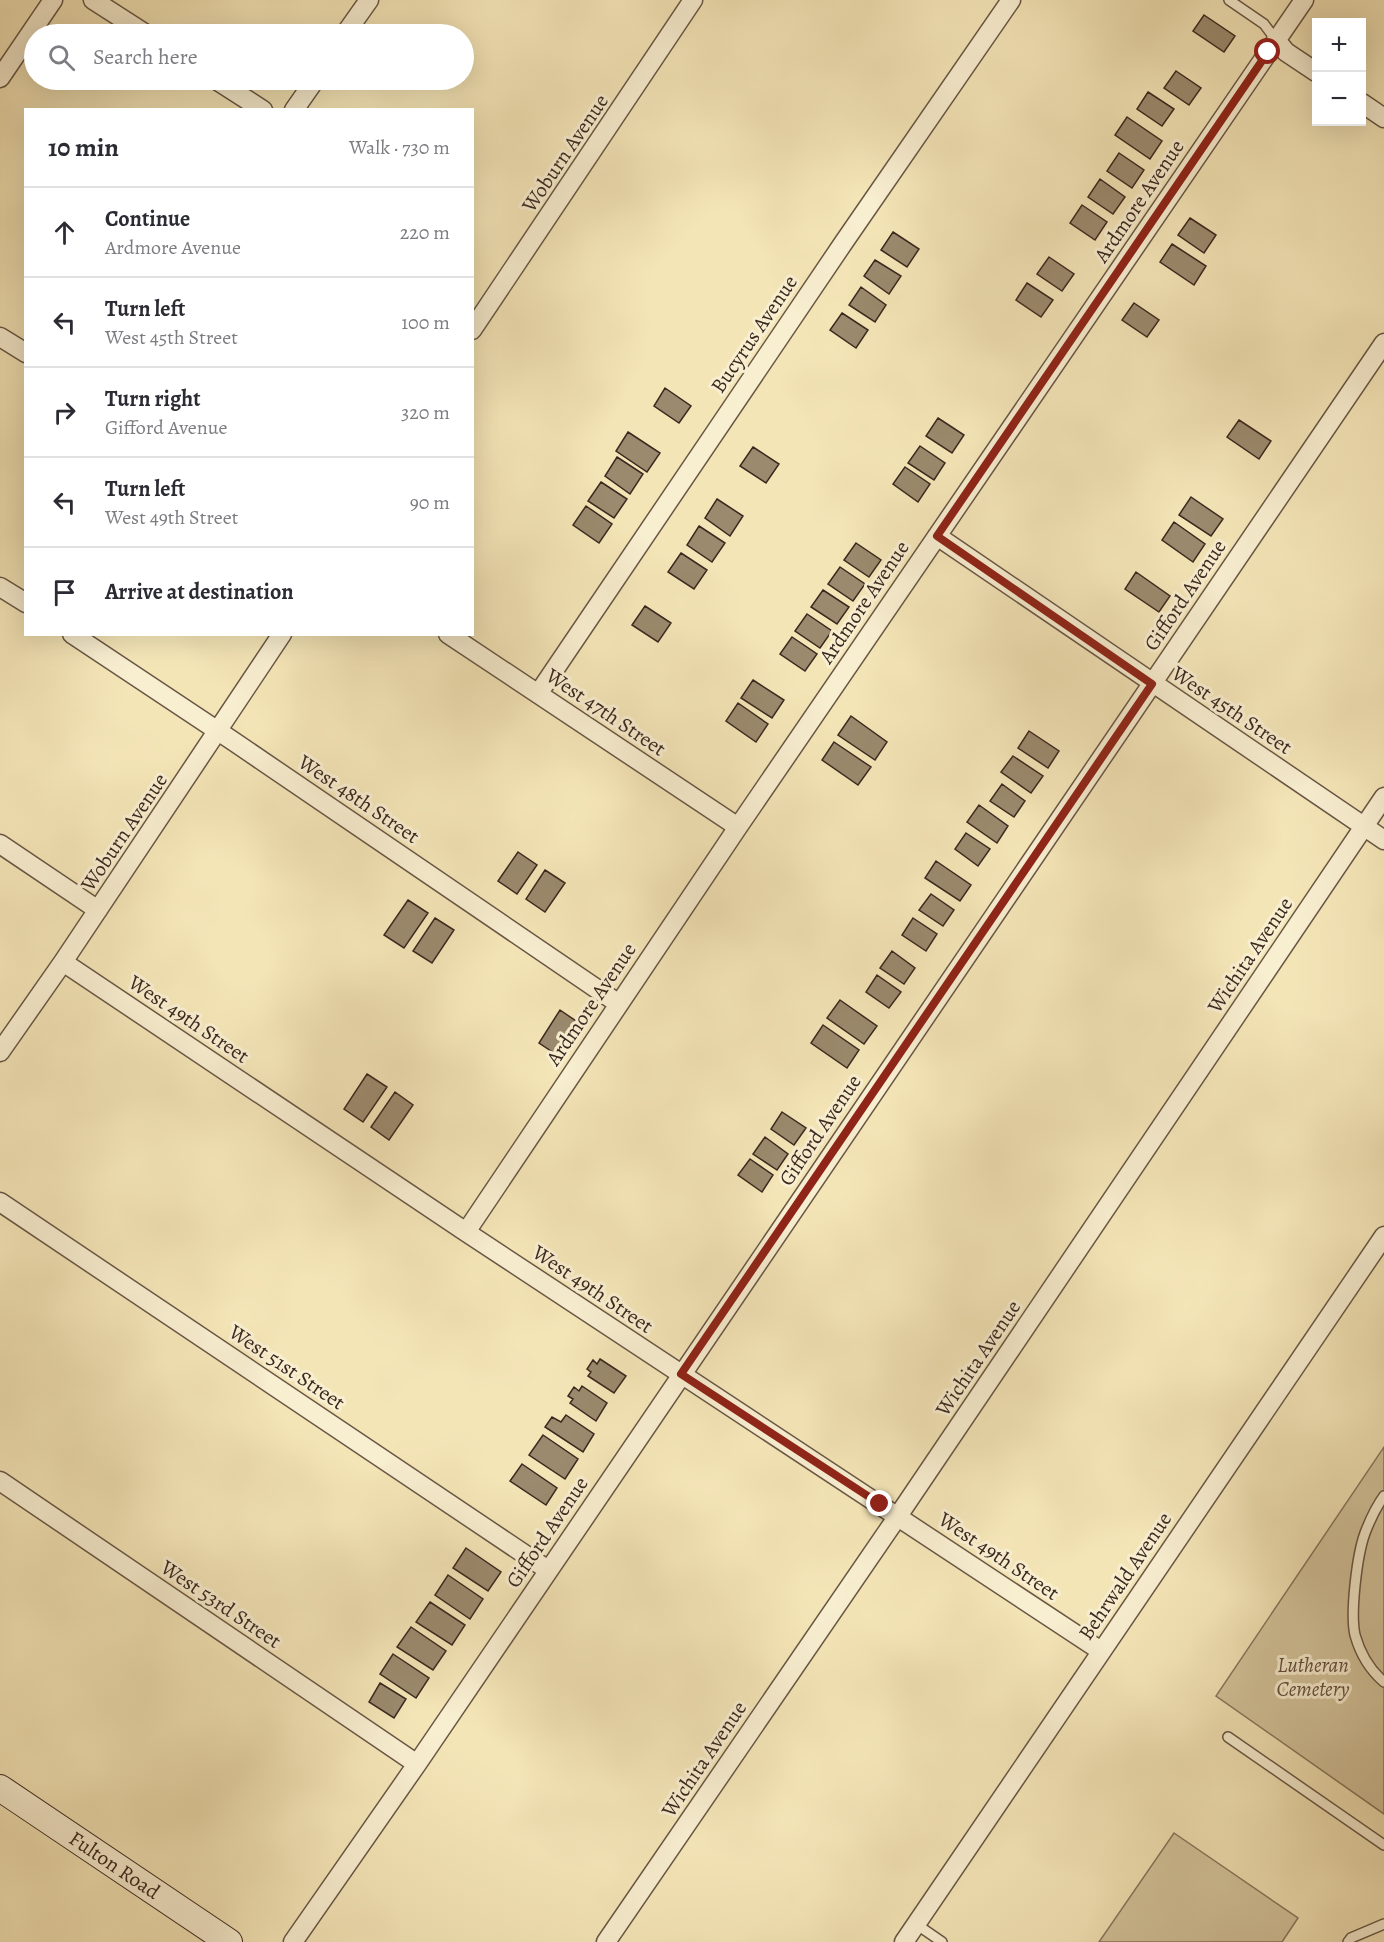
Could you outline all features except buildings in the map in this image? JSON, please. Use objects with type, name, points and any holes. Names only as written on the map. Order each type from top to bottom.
[{"type":"main road","name":"Fulton Road","points":[[0,1788],[229,1942]]},
{"type":"street","points":[[37,24],[53,0]]},
{"type":"street","points":[[93,0],[130,24]]},
{"type":"street","points":[[352,24],[369,0]]},
{"type":"street","name":"Woburn Avenue","points":[[474,327],[693,0]]},
{"type":"street","name":"Bucyrus Avenue","points":[[538,694],[843,242],[1011,0]]},
{"type":"street","name":"Ardmore Avenue","points":[[466,1232],[738,827],[1304,0]]},
{"type":"street","points":[[1276,40],[1286,52],[1312,69]]},
{"type":"street","points":[[0,78],[24,43]]},
{"type":"street","points":[[231,90],[259,108]]},
{"type":"street","points":[[295,108],[308,90]]},
{"type":"street","points":[[1366,106],[1384,118]]},
{"type":"street","points":[[0,337],[24,352]]},
{"type":"street","name":"Gifford Avenue","points":[[293,1942],[417,1764],[1384,343]]},
{"type":"street","name":"West 45th Street","points":[[937,536],[1384,840]]},
{"type":"street","points":[[0,587],[24,602]]},
{"type":"street","name":"West 48th Street","points":[[75,636],[219,731],[619,1004]]},
{"type":"street","name":"Woburn Avenue","points":[[0,1052],[219,731],[281,636]]},
{"type":"street","name":"West 47th Street","points":[[451,636],[738,827]]},
{"type":"street","name":"Wichita Avenue","points":[[606,1942],[898,1516],[1384,797]]},
{"type":"street","points":[[0,844],[98,910]]},
{"type":"street","name":"West 49th Street","points":[[63,962],[466,1232],[1101,1651]]},
{"type":"street","name":"West 51st Street","points":[[0,1202],[548,1570]]},
{"type":"street","name":"Behrwald Avenue","points":[[904,1942],[1384,1236]]},
{"type":"street","name":"West 53rd Street","points":[[0,1481],[417,1764]]},
{"type":"lane","points":[[1229,0],[1264,24],[1276,40]]},
{"type":"lane","points":[[1384,1496],[1364,1535],[1353,1614],[1355,1634],[1362,1656],[1384,1682]]},
{"type":"lane","points":[[1228,1737],[1384,1845]]},
{"type":"lane","points":[[916,1924],[942,1942]]},
{"type":"lane","points":[[1348,1942],[1351,1938],[1384,1924]]},
{"type":"green space","name":"Lutheran Cemetery","points":[[1384,1447],[1384,1814],[1216,1696]]},
{"type":"green space","points":[[1174,1833],[1298,1918],[1282,1942],[1099,1942]]},
{"type":"route","points":[[880,1504],[681,1374],[1152,684],[937,536],[1268,52]]}]
